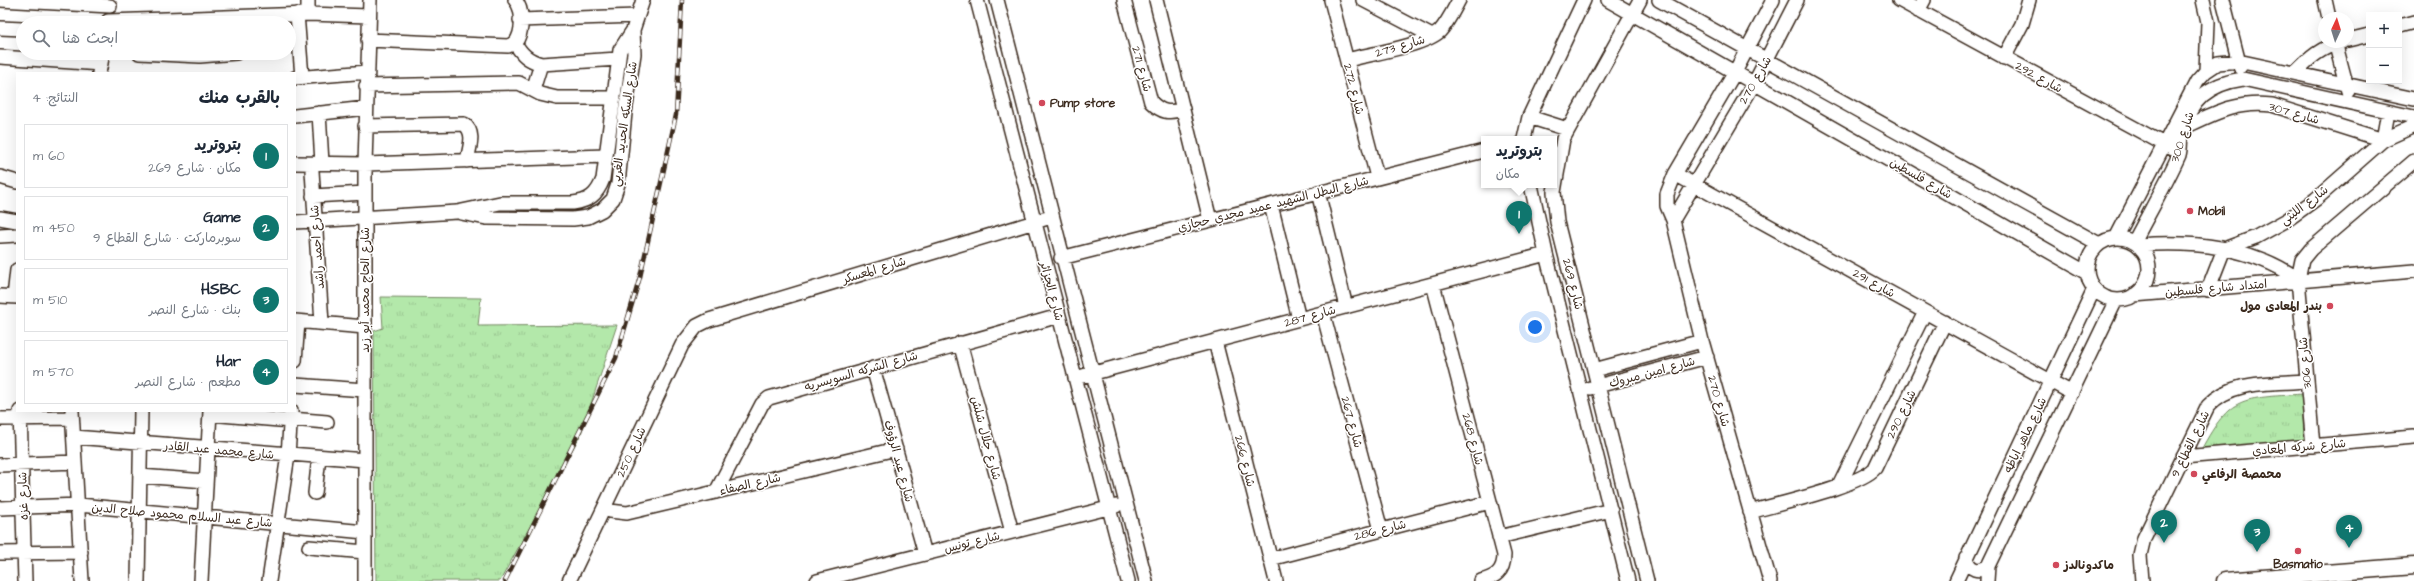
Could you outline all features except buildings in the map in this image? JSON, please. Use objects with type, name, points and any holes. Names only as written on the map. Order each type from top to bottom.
[{"type":"main road","points":[[2225,581],[2414,566]]},
{"type":"street","points":[[0,0],[110,3],[109,16]]},
{"type":"street","points":[[296,44],[302,14],[308,0]]},
{"type":"street","name":"شارع الحاج محمد أبو زيد","points":[[365,581],[365,126],[370,0]]},
{"type":"street","points":[[368,40],[508,46],[515,44],[520,33],[519,6],[516,0]]},
{"type":"street","name":"شارع السكه الحديد الغربي","points":[[296,222],[365,219],[457,212],[500,203],[583,202],[592,197],[599,189],[603,180],[612,98],[620,50],[633,30],[643,0]]},
{"type":"street","name":"شارع الجزائر","points":[[977,0],[1074,378],[1128,581]]},
{"type":"street","name":"شارع الجزائر","points":[[997,0],[1061,258],[1094,373],[1146,581]]},
{"type":"street","name":"شارع 271","points":[[1124,0],[1150,102],[1165,112],[1183,110]]},
{"type":"street","points":[[1156,0],[1210,220]]},
{"type":"street","name":"شارع 272","points":[[1331,0],[1376,177]]},
{"type":"street","points":[[1363,0],[1432,36]]},
{"type":"street","name":"شارع 273","points":[[1346,60],[1420,42],[1432,36],[1445,25],[1459,0]]},
{"type":"street","points":[[1525,136],[1529,117],[1584,0]]},
{"type":"street","points":[[1608,0],[1735,72]]},
{"type":"street","name":"شارع 269","points":[[1557,168],[1567,129],[1640,0]]},
{"type":"street","points":[[1659,0],[2099,244]]},
{"type":"street","name":"شارع 270","points":[[1770,581],[1702,342],[1673,220],[1667,206],[1667,194],[1675,174],[1735,72],[1774,0]]},
{"type":"street","name":"شارع 270","points":[[1673,220],[1767,60],[1797,0]]},
{"type":"street","name":"شارع 292","points":[[1899,0],[1921,5],[2004,58],[2180,153]]},
{"type":"street","points":[[2004,58],[2022,24],[2029,0]]},
{"type":"street","points":[[2203,0],[2208,22],[2206,71]]},
{"type":"street","points":[[2223,0],[2243,79]]},
{"type":"street","points":[[2325,0],[2328,12]]},
{"type":"street","points":[[254,16],[302,14],[369,16]]},
{"type":"street","points":[[520,20],[638,16]]},
{"type":"street","points":[[2402,25],[2414,22]]},
{"type":"street","points":[[0,28],[16,29]]},
{"type":"street","name":"شارع السكه الحديد الغربي","points":[[457,212],[486,218],[573,219],[588,217],[602,210],[613,198],[618,184],[625,113],[634,54],[633,30]]},
{"type":"street","points":[[2354,39],[2366,36]]},
{"type":"street","points":[[515,44],[521,53],[530,61],[541,64],[618,59]]},
{"type":"street","points":[[2295,73],[2312,56],[2328,48]]},
{"type":"street","points":[[2341,48],[2350,103]]},
{"type":"street","points":[[296,56],[299,78],[367,72]]},
{"type":"street","points":[[0,57],[16,58]]},
{"type":"street","points":[[50,60],[101,63]]},
{"type":"street","points":[[2238,61],[2414,99]]},
{"type":"street","name":"شارع 300","points":[[2116,238],[2165,145],[2188,97],[2206,71],[2218,63],[2238,61]]},
{"type":"street","points":[[994,67],[1013,63]]},
{"type":"street","points":[[532,90],[541,64]]},
{"type":"street","name":"شارع فلسطين","points":[[1735,72],[2087,273]]},
{"type":"street","name":"شارع 300","points":[[2136,244],[2180,153],[2183,128],[2194,104],[2205,93],[2220,84],[2243,79]]},
{"type":"street","name":"شارع 307","points":[[2243,79],[2414,117]]},
{"type":"street","points":[[366,86],[519,83],[532,90],[557,98],[612,98]]},
{"type":"street","name":"شارع 307","points":[[2183,128],[2219,111],[2236,105],[2254,103],[2272,105],[2383,140]]},
{"type":"street","points":[[296,116],[366,108]]},
{"type":"street","points":[[2383,140],[2388,112]]},
{"type":"street","name":"شارع احمد راشد","points":[[319,113],[317,167],[313,196],[322,323]]},
{"type":"street","points":[[1529,117],[1567,129]]},
{"type":"street","points":[[365,126],[464,124],[470,128],[471,134],[467,160]]},
{"type":"street","name":"شارع الليثي","points":[[2224,249],[2256,237],[2287,220],[2316,199],[2383,140],[2414,126]]},
{"type":"street","name":"شارع البطل الشهيد عميد مجدي حجازي","points":[[1061,258],[1481,151]]},
{"type":"street","points":[[296,163],[317,167],[467,160],[605,156]]},
{"type":"street","points":[[2298,279],[2302,260],[2311,249],[2414,161]]},
{"type":"street","points":[[1021,172],[1039,166]]},
{"type":"street","name":"شارع 291","points":[[1675,174],[1694,183],[2072,393]]},
{"type":"street","points":[[0,178],[16,182]]},
{"type":"street","name":"شارع 269","points":[[1532,188],[1546,254],[1628,581]]},
{"type":"street","name":"شارع 269","points":[[1554,188],[1557,222],[1646,581]]},
{"type":"street","points":[[1318,192],[1346,307]]},
{"type":"street","points":[[313,196],[365,193]]},
{"type":"street","points":[[1271,205],[1299,319]]},
{"type":"street","name":"شارع المعسكر","points":[[697,326],[709,320],[1051,217]]},
{"type":"street","points":[[0,218],[16,221]]},
{"type":"street","points":[[0,236],[16,235]]},
{"type":"street","points":[[2116,238],[2136,244],[2146,256],[2149,271],[2145,285],[2134,295],[2116,300],[2104,297],[2094,289],[2087,273],[2088,260],[2099,244],[2116,238]]},
{"type":"street","name":"امتداد شارع فلسطين","points":[[2136,244],[2167,243],[2224,249],[2264,259],[2298,279]]},
{"type":"street","points":[[2208,290],[2224,249]]},
{"type":"street","name":"شارع 287","points":[[1074,378],[1546,254]]},
{"type":"street","name":"امتداد شارع فلسطين","points":[[2134,295],[2208,290],[2298,279],[2414,271]]},
{"type":"street","name":"شارع 306","points":[[2298,279],[2313,446]]},
{"type":"street","points":[[0,296],[15,297],[16,284]]},
{"type":"street","name":"شارع 268","points":[[1433,284],[1504,555],[1502,568],[1494,577],[1481,581]]},
{"type":"street","name":"شارع ماهر اباظه","points":[[1956,581],[2094,289]]},
{"type":"street","name":"شارع ماهر اباظه","points":[[1987,581],[1988,566],[2116,300]]},
{"type":"street","name":"شارع 290","points":[[1839,486],[1926,312]]},
{"type":"street","name":"شارع 267","points":[[1323,313],[1381,530]]},
{"type":"street","name":"شارع الشركه السويسريه","points":[[716,492],[762,404],[769,398],[1058,316]]},
{"type":"street","points":[[296,321],[365,326]]},
{"type":"street","name":"شارع 290","points":[[1750,512],[1865,477],[1875,468],[1945,322]]},
{"type":"street","name":"شارع 250","points":[[569,581],[682,345],[697,326]]},
{"type":"street","name":"شارع 266","points":[[1215,341],[1276,581]]},
{"type":"street","name":"شارع امين مبروك","points":[[1594,370],[1702,342]]},
{"type":"street","name":"شارع جلال شلش","points":[[960,343],[1012,532]]},
{"type":"street","name":"شارع امين مبروك","points":[[1581,391],[1707,357]]},
{"type":"street","name":"شارع عبد الرؤوف","points":[[873,368],[925,554]]},
{"type":"street","name":"شارع القطاع 9","points":[[2142,581],[2142,544],[2208,406],[2217,397],[2228,390],[2241,386],[2307,381]]},
{"type":"street","points":[[296,385],[365,390]]},
{"type":"street","points":[[138,581],[140,443],[142,412]]},
{"type":"street","points":[[201,581],[210,412],[291,417],[327,422]]},
{"type":"street","points":[[0,418],[20,415],[72,415],[79,506],[82,581]]},
{"type":"street","name":"شارع غزه","points":[[20,415],[25,581]]},
{"type":"street","points":[[269,581],[288,455],[291,417]]},
{"type":"street","name":"شارع محمد عبد القادر","points":[[74,437],[208,449],[365,460]]},
{"type":"street","name":"شارع شركه المعادي","points":[[2183,457],[2414,437]]},
{"type":"street","name":"شارع الصفاء","points":[[606,506],[610,511],[627,513],[896,449]]},
{"type":"street","points":[[315,493],[319,457]]},
{"type":"street","points":[[0,466],[75,462]]},
{"type":"street","points":[[140,476],[206,481]]},
{"type":"street","name":"شارع 286","points":[[1270,559],[1490,502]]},
{"type":"street","name":"شارع تونس","points":[[817,581],[1126,504]]},
{"type":"street","name":"شارع عبد السلام محمود صلاح الدين","points":[[0,508],[79,506],[205,516],[365,532]]},
{"type":"street","points":[[1499,537],[1611,510]]},
{"type":"street","points":[[309,547],[365,552]]},
{"type":"street","points":[[0,553],[81,552]]},
{"type":"street","points":[[1966,558],[1970,567],[1974,569],[1979,570],[1988,566]]},
{"type":"green space","points":[[381,297],[481,298],[478,326],[617,325],[581,434],[500,581],[376,581],[374,331],[383,328]]},
{"type":"green space","points":[[2302,394],[2304,441],[2201,450],[2221,418],[2230,409],[2240,403],[2265,397]]},
{"type":"railway","points":[[505,581],[616,358],[640,277],[676,115],[682,0]]},
{"type":"place","name":"Pump store","points":[[1042,103]]},
{"type":"place","name":"Mobil","points":[[2190,211]]},
{"type":"place","name":"بتروتريد","points":[[1519,234]]},
{"type":"place","name":"بندر المعادى مول","points":[[2330,306]]},
{"type":"place","name":"محمصة الرفاعي","points":[[2194,474]]},
{"type":"place","name":"Game","points":[[2164,543]]},
{"type":"place","name":"Har","points":[[2349,548]]},
{"type":"place","name":"Basmatio","points":[[2298,551]]},
{"type":"place","name":"HSBC","points":[[2257,552]]},
{"type":"place","name":"ماكدونالدز","points":[[2056,565]]}]
